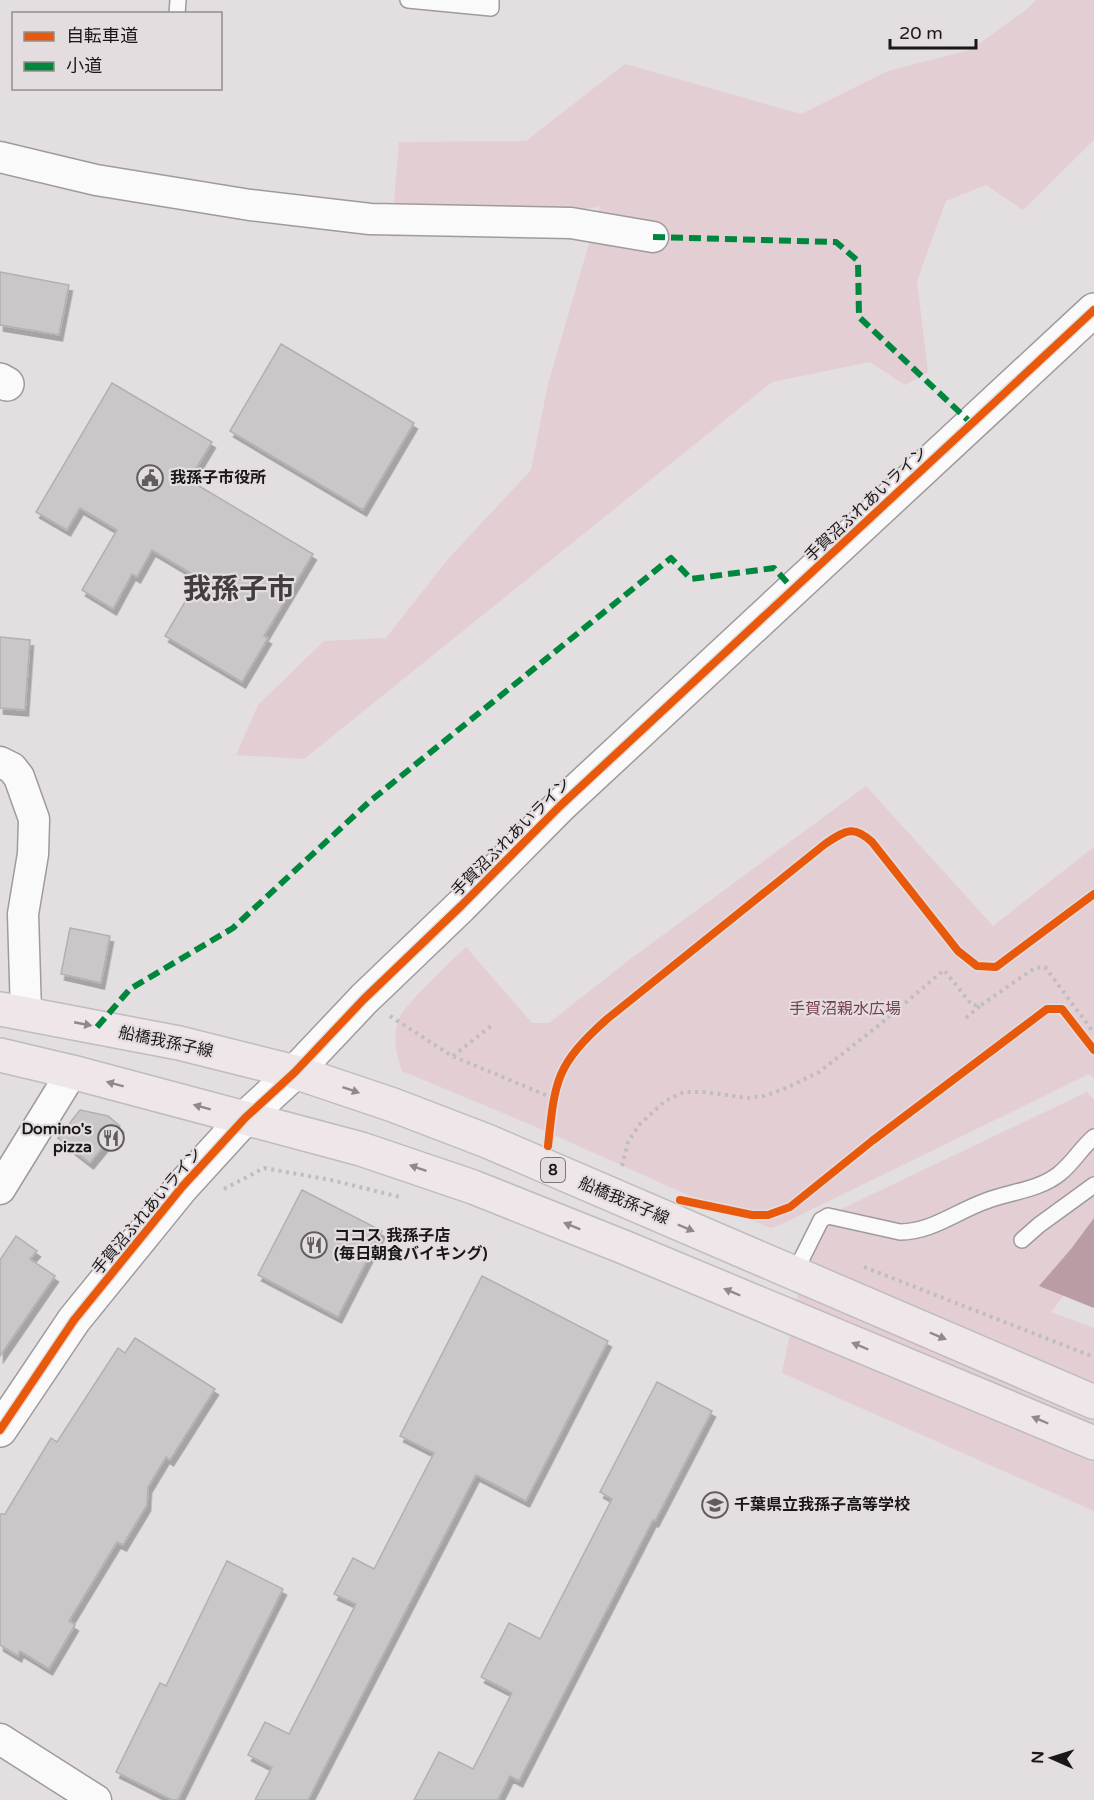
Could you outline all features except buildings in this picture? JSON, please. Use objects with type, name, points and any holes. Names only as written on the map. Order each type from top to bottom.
[{"type":"main road","name":"船橋我孫子線","points":[[13,1011],[179,1043],[295,1072],[393,1105],[487,1141],[1094,1402]]},
{"type":"main road","points":[[0,1055],[361,1149],[473,1186],[1094,1443]]},
{"type":"street","points":[[0,157],[96,180],[250,205],[370,219],[571,223],[653,237]]},
{"type":"street","name":"手賀沼ふれあいライン","points":[[0,1430],[74,1320],[182,1187],[245,1118],[295,1072],[364,999],[560,806],[1094,310]]},
{"type":"street","points":[[0,762],[12,768],[19,777],[34,819],[33,854],[23,914],[13,1011]]},
{"type":"street","points":[[0,1189],[72,1072]]},
{"type":"street","points":[[2,1747],[96,1800]]},
{"type":"lane","points":[[408,0],[491,9],[491,0]]},
{"type":"lane","points":[[800,1277],[821,1220],[828,1216],[900,1232],[922,1229],[987,1200],[1025,1190],[1058,1175],[1094,1137]]},
{"type":"lane","points":[[1022,1240],[1094,1185]]},
{"type":"path","points":[[966,1018],[1035,968],[1045,967],[1053,961]]},
{"type":"path","points":[[1045,967],[1094,1033]]},
{"type":"path","points":[[619,1175],[628,1143],[639,1125],[665,1101],[684,1092],[705,1092],[747,1098],[764,1096],[786,1088],[819,1072],[944,970],[972,1005],[981,1005]]},
{"type":"path","points":[[364,999],[452,1056],[553,1098]]},
{"type":"path","points":[[452,1056],[490,1026]]},
{"type":"path","points":[[552,1110],[556,1088]]},
{"type":"path","points":[[218,1192],[264,1168],[331,1180],[411,1200]]},
{"type":"path","points":[[854,1265],[1094,1357]]},
{"type":"green space","points":[[1036,0],[1094,0],[1094,140],[1023,210],[986,185],[946,201],[917,281],[928,372],[905,385],[870,362],[772,382],[304,759],[236,755],[258,705],[324,641],[386,638],[448,559],[531,470],[548,384],[600,206],[493,230],[391,237],[399,142],[526,141],[625,64],[801,114],[888,71],[970,50]]},
{"type":"green space","name":"手賀沼親水広場","points":[[866,786],[993,926],[1094,847],[1094,1078],[1089,1074],[771,1228],[681,1192],[534,1126],[402,1071],[396,1042],[396,1030],[400,1016],[416,996],[466,947],[532,1023],[549,1023],[629,960]]},
{"type":"green space","points":[[1087,1092],[1094,1100],[1094,1256],[1051,1312],[1094,1328],[1094,1511],[782,1373],[812,1223]]},
{"type":"shaded area","points":[[1094,1218],[1094,1308],[1039,1286]]},
{"type":"marked path","points":[[653,237],[836,242],[858,261],[859,317],[972,424]]},
{"type":"marked path","points":[[97,1027],[130,989],[233,928],[369,802],[671,558],[691,579],[774,568],[794,590]]},
{"type":"cycle path","points":[[0,1430],[74,1320],[182,1187],[245,1118],[295,1072],[364,999],[560,806],[1094,310]]},
{"type":"cycle path","points":[[548,1146],[553,1104],[561,1075],[577,1049],[590,1035],[825,844],[844,833],[854,831],[872,842],[958,951],[977,966],[996,967],[1094,894]]},
{"type":"cycle path","points":[[680,1200],[752,1215],[768,1215],[790,1207],[872,1141],[1047,1009],[1062,1009],[1094,1050]]},
{"type":"place","name":"我孫子市役所","points":[[150,478]]},
{"type":"place","name":"Domino's pizza","points":[[111,1138]]},
{"type":"place","name":"ココス 我孫子店 (毎日朝食バイキング)","points":[[314,1245]]},
{"type":"place","name":"千葉県立我孫子高等学校","points":[[715,1505]]},
{"type":"district","name":"我孫子市","points":[[239,589]]}]
